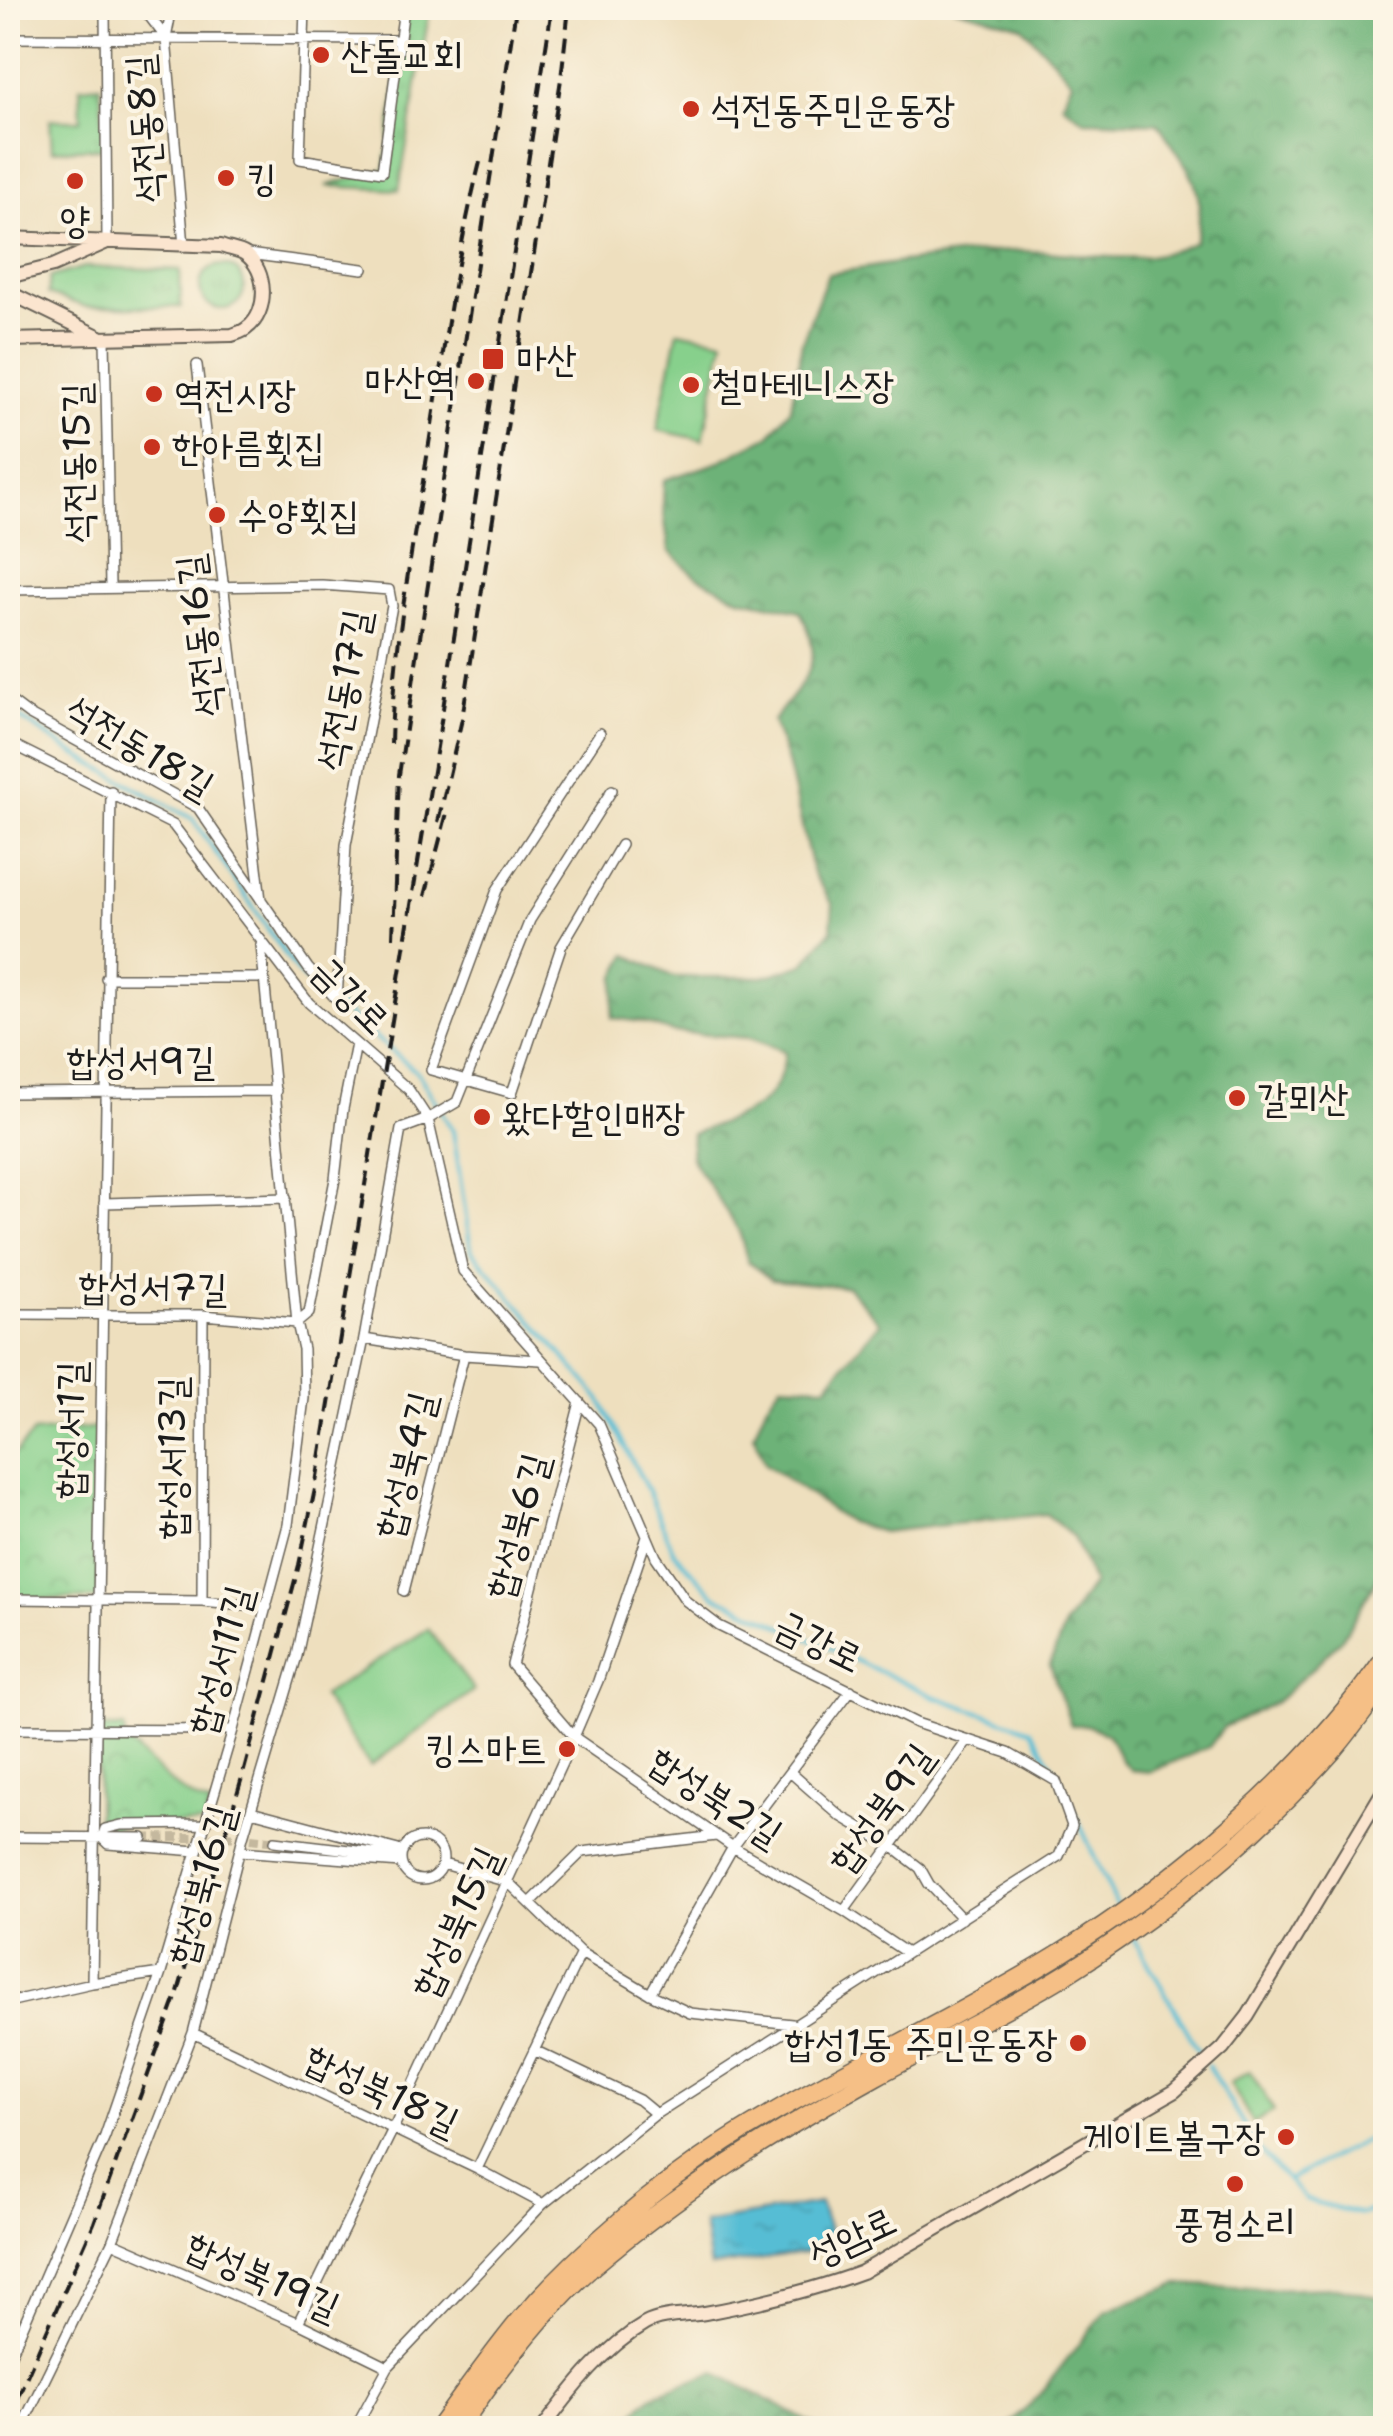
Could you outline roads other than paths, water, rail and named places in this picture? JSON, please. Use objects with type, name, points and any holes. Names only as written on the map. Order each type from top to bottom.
[{"type":"highway","points":[[459,2428],[541,2320],[592,2266],[709,2176],[773,2134],[1060,1978],[1106,1936],[1141,1896],[1251,1808],[1314,1747],[1386,1656]]},
{"type":"highway","points":[[439,2428],[526,2314],[584,2254],[711,2153],[850,2070],[1054,1958],[1157,1912],[1294,1791],[1336,1746],[1386,1682]]},
{"type":"main road","points":[[8,238],[221,246],[245,254],[258,268],[263,283],[261,307],[250,327],[232,336],[8,340]]},
{"type":"main road","points":[[8,276],[53,266],[107,242]]},
{"type":"main road","points":[[8,292],[105,340]]},
{"type":"main road","name":"성암로","points":[[543,2428],[574,2388],[619,2342],[648,2322],[790,2295],[862,2272],[1175,2091],[1223,2048],[1248,2016],[1386,1786]]},
{"type":"street","points":[[106,8],[107,242]]},
{"type":"street","points":[[142,8],[166,38]]},
{"type":"street","name":"석전동8길","points":[[172,8],[166,38],[184,246]]},
{"type":"street","points":[[305,8],[300,159],[382,172],[404,8]]},
{"type":"street","points":[[8,38],[400,40]]},
{"type":"street","points":[[245,254],[362,269]]},
{"type":"street","name":"석전동15길","points":[[105,340],[110,586]]},
{"type":"street","name":"석전동16길","points":[[196,365],[262,900]]},
{"type":"street","name":"석전동17길","points":[[8,590],[322,585],[389,590],[392,606],[346,845],[337,1000]]},
{"type":"street","name":"석전동18길","points":[[8,700],[198,808],[308,968],[337,1000]]},
{"type":"street","points":[[600,733],[496,890],[431,1070],[512,1093],[561,948],[621,845]]},
{"type":"street","name":"금강로","points":[[8,742],[174,825],[309,1004],[408,1090],[430,1118],[462,1271],[598,1424],[646,1537],[686,1600],[719,1626],[916,1723],[1008,1754],[1056,1780],[1072,1826],[1058,1856],[656,2114],[542,2204],[388,2367],[355,2428]]},
{"type":"street","points":[[430,1118],[457,1102],[530,920],[612,790]]},
{"type":"street","name":"합성서1길","points":[[92,1983],[100,1837],[99,1599],[111,791]]},
{"type":"street","name":"합성서11길","points":[[8,2361],[105,2136],[161,1974],[288,1525],[304,1398],[302,1349],[261,941]]},
{"type":"street","points":[[106,978],[262,978]]},
{"type":"street","points":[[297,1323],[309,1313],[356,1044]]},
{"type":"street","name":"합성서9길","points":[[8,1093],[276,1091]]},
{"type":"street","name":"합성북16길","points":[[21,2428],[112,2242],[193,2033],[240,1851],[297,1656],[364,1339],[401,1128],[430,1118]]},
{"type":"street","points":[[104,1203],[286,1198]]},
{"type":"street","name":"합성서7길","points":[[8,1314],[203,1315],[297,1323]]},
{"type":"street","name":"합성서13길","points":[[202,1600],[203,1315]]},
{"type":"street","points":[[364,1339],[464,1355],[540,1360]]},
{"type":"street","name":"합성북4길","points":[[404,1591],[464,1355]]},
{"type":"street","name":"합성북6길","points":[[512,1666],[580,1402]]},
{"type":"street","name":"합성북15길","points":[[298,2323],[393,2129],[574,1737],[598,1681],[646,1537]]},
{"type":"street","points":[[8,1598],[202,1600],[266,1607]]},
{"type":"street","name":"합성북2길","points":[[512,1666],[574,1737],[733,1847],[908,1953]]},
{"type":"street","points":[[650,1994],[733,1847],[851,1690]]},
{"type":"street","points":[[8,1729],[233,1730]]},
{"type":"street","name":"합성북9길","points":[[844,1911],[966,1740]]},
{"type":"street","points":[[790,1772],[839,1814],[890,1844],[920,1868],[929,1884],[962,1919]]},
{"type":"street","points":[[252,1811],[401,1857],[410,1877],[425,1880],[438,1874],[443,1864],[440,1847],[429,1839],[410,1842],[401,1857]]},
{"type":"street","points":[[100,1837],[106,1829],[121,1825],[206,1824]]},
{"type":"street","points":[[531,1902],[582,1852],[716,1836]]},
{"type":"street","points":[[8,1837],[142,1838]]},
{"type":"street","points":[[100,1837],[108,1844],[197,1851]]},
{"type":"street","points":[[275,1840],[401,1857]]},
{"type":"street","points":[[240,1851],[401,1857]]},
{"type":"street","points":[[443,1864],[508,1882],[581,1953],[690,2013],[792,2024]]},
{"type":"street","points":[[477,2168],[581,1953]]},
{"type":"street","points":[[8,2002],[92,1983],[161,1974]]},
{"type":"street","name":"합성북18길","points":[[193,2033],[477,2168],[542,2204]]},
{"type":"street","points":[[534,2050],[638,2100],[656,2114]]},
{"type":"street","name":"합성북19길","points":[[112,2242],[388,2367]]},
{"type":"water","points":[[820,2203],[830,2234],[830,2249],[710,2267],[703,2223]]},
{"type":"waterway","points":[[8,710],[78,756],[193,819],[298,973],[418,1073],[453,1131],[471,1250],[600,1399],[648,1491],[674,1552],[714,1595],[933,1696],[1031,1730],[1057,1774]]},
{"type":"waterway","points":[[1061,1783],[1117,1906]]},
{"type":"waterway","points":[[1133,1937],[1203,2058]]},
{"type":"waterway","points":[[1208,2066],[1259,2150],[1306,2200],[1360,2214],[1386,2206]]},
{"type":"waterway","points":[[1287,2180],[1386,2130]]},
{"type":"tunnel","points":[[143,1838],[235,1837],[275,1841]]},
{"type":"railway","points":[[393,938],[399,775],[516,8]]},
{"type":"railway","points":[[8,2419],[94,2223],[177,1995],[243,1774],[299,1565],[315,1489],[437,747],[552,8]]},
{"type":"railway","points":[[438,822],[462,719],[569,8]]},
{"type":"railway","points":[[391,744],[395,674],[409,568],[456,274],[480,162]]},
{"type":"railway","points":[[425,896],[448,809]]},
{"type":"place","name":"산돌교회","points":[[321,55]]},
{"type":"place","name":"석전동주민운동장","points":[[691,109]]},
{"type":"place","name":"킹","points":[[226,178]]},
{"type":"place","name":"양","points":[[75,181]]},
{"type":"place","name":"마산","points":[[493,359]]},
{"type":"place","name":"마산역","points":[[476,381]]},
{"type":"place","name":"철마테니스장","points":[[691,385]]},
{"type":"place","name":"역전시장","points":[[154,394]]},
{"type":"place","name":"한아름횟집","points":[[152,447]]},
{"type":"place","name":"수양횟집","points":[[217,515]]},
{"type":"place","name":"갈뫼산","points":[[1237,1098]]},
{"type":"place","name":"왔다할인매장","points":[[482,1117]]},
{"type":"place","name":"킹스마트","points":[[567,1749]]},
{"type":"place","name":"합성1동 주민운동장","points":[[1078,2043]]},
{"type":"place","name":"게이트볼구장","points":[[1286,2137]]},
{"type":"place","name":"풍경소리","points":[[1235,2184]]}]
